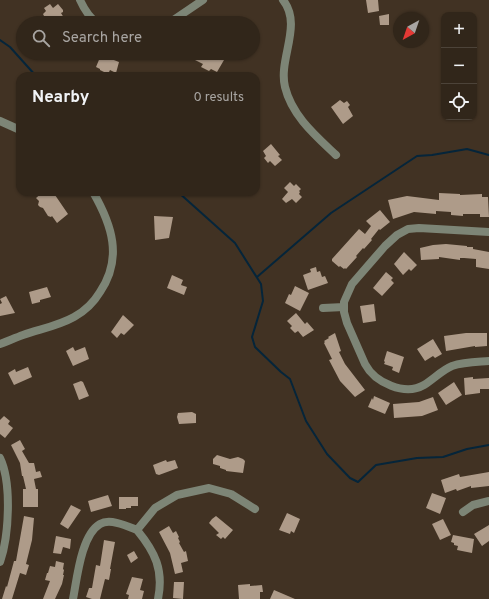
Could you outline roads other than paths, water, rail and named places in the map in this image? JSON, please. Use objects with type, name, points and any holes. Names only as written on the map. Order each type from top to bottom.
[{"type":"street","points":[[80,0],[86,12],[90,16]]},
{"type":"street","points":[[179,16],[203,0]]},
{"type":"street","points":[[283,0],[287,4],[291,20],[283,74],[285,88],[291,103],[303,122],[336,155]]},
{"type":"street","points":[[0,121],[16,128]]},
{"type":"street","points":[[0,344],[23,335],[60,324],[75,317],[86,309],[104,288],[110,274],[113,260],[112,235],[108,221],[95,196]]},
{"type":"street","points":[[489,232],[419,228],[408,229],[397,235],[385,246],[352,284],[344,302],[347,323],[368,370],[384,384],[396,388],[412,388],[422,386],[451,366],[465,362],[489,361]]},
{"type":"street","points":[[323,308],[344,308]]},
{"type":"street","points":[[0,458],[5,471],[7,516],[5,543],[0,562]]},
{"type":"street","points":[[136,530],[154,508],[166,501],[177,495],[209,488],[232,494],[255,508]]},
{"type":"street","points":[[463,512],[473,504],[489,501]]},
{"type":"street","points":[[73,599],[84,546],[90,533],[101,523],[116,522],[136,530],[149,545],[156,557],[160,576],[158,599]]},
{"type":"waterway","points":[[0,40],[16,54]]},
{"type":"waterway","points":[[22,60],[32,72]]},
{"type":"waterway","points":[[257,277],[331,213],[417,156],[467,149],[489,155]]},
{"type":"waterway","points":[[182,196],[235,243],[261,284],[263,301],[252,337],[255,347],[290,379],[306,421],[327,454],[350,478],[358,482],[376,465],[417,458],[443,457],[467,449],[489,445]]}]
